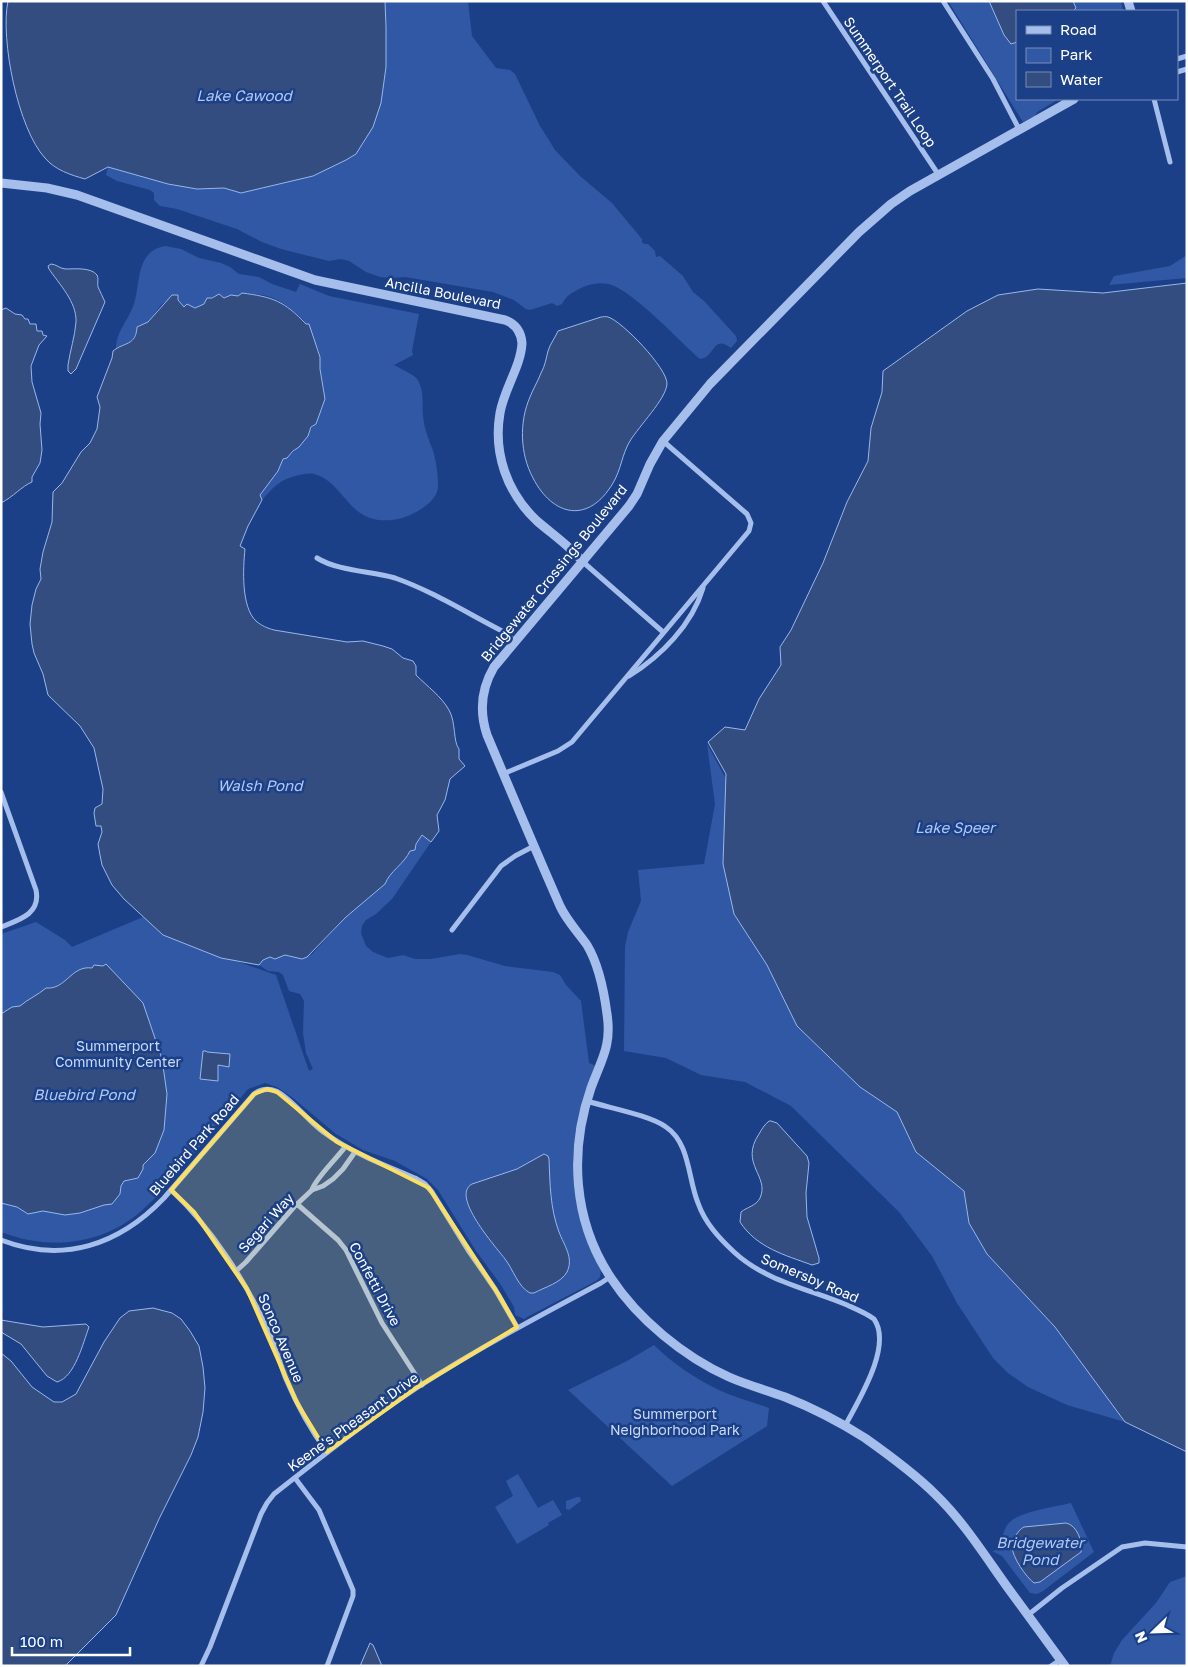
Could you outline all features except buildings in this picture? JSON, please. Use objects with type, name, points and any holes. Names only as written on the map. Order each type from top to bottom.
[{"type":"street","name":"Summerport Trail Loop","points":[[823,1],[938,174]]},
{"type":"street","points":[[943,1],[993,80],[1020,129]]},
{"type":"street","name":"Bridgewater Crossings Boulevard","points":[[1062,1663],[962,1524],[935,1494],[888,1455],[845,1426],[787,1398],[730,1378],[696,1359],[655,1328],[610,1277],[588,1229],[579,1190],[577,1171],[578,1142],[587,1101],[607,1048],[608,1024],[606,1007],[594,958],[584,940],[564,914],[534,846],[487,735],[483,720],[482,704],[490,673],[634,501],[650,464],[663,441],[724,370],[859,232],[891,204],[938,174],[1072,100]]},
{"type":"street","points":[[1154,100],[1170,162]]},
{"type":"street","name":"Ancilla Boulevard","points":[[1,183],[47,188],[77,195],[327,284],[505,320],[513,324],[521,334],[522,347],[500,412],[498,445],[503,467],[511,488],[525,508],[583,562],[664,632]]},
{"type":"street","points":[[503,774],[568,745],[628,677],[747,535],[751,522],[744,510],[663,441]]},
{"type":"street","points":[[317,558],[327,563],[379,574],[411,584],[502,631],[515,641]]},
{"type":"street","points":[[628,677],[653,659],[673,639],[694,609],[703,588]]},
{"type":"street","points":[[1,792],[3,806],[36,890],[37,898],[35,906],[29,915],[1,927]]},
{"type":"street","points":[[452,930],[501,866],[534,846]]},
{"type":"street","name":"Bluebird Park Road","points":[[1,1240],[22,1247],[44,1251],[66,1251],[87,1247],[114,1236],[149,1213],[250,1097],[263,1089],[272,1090],[281,1094],[320,1130],[345,1147],[415,1178],[429,1188],[495,1289],[517,1327]]},
{"type":"street","name":"Somersby Road","points":[[587,1101],[650,1120],[671,1131],[683,1149],[696,1197],[706,1220],[722,1241],[742,1259],[772,1277],[834,1300],[874,1319],[878,1325],[879,1332],[875,1365],[868,1383],[845,1426]]},
{"type":"street","name":"Segari Way","points":[[236,1271],[312,1190],[317,1180],[331,1166],[345,1147]]},
{"type":"street","name":"Segari Way","points":[[312,1190],[323,1186],[333,1179],[355,1152]]},
{"type":"street","name":"Sonco Avenue","points":[[171,1190],[194,1212],[236,1271],[262,1318],[297,1403],[327,1452]]},
{"type":"street","name":"Confetti Drive","points":[[297,1204],[346,1250],[382,1323],[422,1385]]},
{"type":"street","name":"Keene's Pheasant Drive","points":[[201,1666],[264,1507],[274,1494],[327,1452],[422,1385],[517,1327],[610,1277]]},
{"type":"street","points":[[295,1478],[319,1510],[353,1590],[353,1596],[327,1666]]},
{"type":"street","points":[[1028,1615],[1062,1588],[1122,1546],[1146,1543],[1187,1547]]},
{"type":"street","points":[[1051,1666],[1062,1663]]},
{"type":"highlighted area","points":[[267,1089],[277,1092],[337,1142],[429,1188],[499,1295],[517,1327],[416,1388],[327,1452],[297,1403],[247,1289],[194,1212],[171,1190],[254,1094]]},
{"type":"green space","points":[[385,1],[468,1],[472,36],[496,68],[510,70],[515,74],[540,126],[555,150],[580,176],[612,203],[642,239],[642,242],[648,244],[655,251],[656,257],[660,256],[683,276],[693,292],[704,301],[736,336],[737,341],[731,348],[725,344],[717,345],[709,354],[700,359],[630,295],[608,284],[597,283],[586,286],[569,295],[562,304],[557,306],[552,303],[530,310],[514,300],[493,292],[405,277],[380,277],[366,272],[349,261],[341,259],[329,261],[281,249],[237,229],[177,209],[160,206],[154,200],[154,193],[150,190],[117,181],[106,175],[108,167],[168,184],[197,189],[224,188],[241,193],[313,176],[381,103],[386,67]]},
{"type":"green space","points":[[948,1],[1121,1],[1123,10],[1016,10],[1016,100],[1057,100],[1023,122]]},
{"type":"green space","points":[[165,246],[181,249],[199,258],[221,263],[239,274],[259,277],[272,284],[296,292],[300,284],[329,296],[419,314],[412,351],[413,355],[394,365],[414,376],[420,384],[424,425],[435,457],[438,477],[438,489],[432,501],[416,512],[398,519],[379,520],[370,518],[354,508],[326,479],[314,474],[296,476],[281,482],[262,500],[260,495],[278,471],[283,459],[295,451],[308,434],[319,416],[324,401],[319,353],[314,337],[311,330],[300,317],[273,298],[242,293],[238,296],[224,298],[219,294],[206,300],[199,307],[184,307],[178,300],[165,302],[148,322],[140,326],[130,343],[116,348],[120,331],[132,310],[136,298],[144,260],[158,248]]},
{"type":"green space","points":[[1187,255],[1187,278],[1109,285],[1114,276],[1170,266]]},
{"type":"green space","points":[[707,744],[730,786],[734,914],[767,965],[860,1087],[897,1112],[916,1152],[964,1191],[969,1223],[987,1254],[1055,1327],[1125,1422],[1067,1405],[1028,1387],[1008,1373],[993,1358],[957,1303],[932,1256],[899,1212],[791,1106],[745,1082],[701,1075],[666,1058],[624,1051],[625,946],[628,932],[641,901],[638,870],[704,864],[715,804]]},
{"type":"green space","name":"Summerport Community Center","points":[[422,835],[431,842],[392,899],[376,914],[366,920],[362,926],[361,933],[366,946],[373,952],[388,958],[403,955],[415,959],[431,959],[460,954],[505,966],[553,972],[560,975],[566,985],[581,1001],[589,1063],[596,1066],[582,1102],[574,1140],[574,1178],[580,1216],[601,1270],[600,1277],[596,1281],[524,1319],[515,1315],[514,1307],[501,1285],[476,1251],[438,1190],[427,1179],[395,1161],[363,1150],[336,1134],[293,1098],[277,1087],[265,1083],[248,1089],[159,1194],[124,1224],[90,1238],[73,1242],[37,1241],[1,1232],[1,934],[36,922],[65,940],[72,947],[143,917],[163,935],[276,975],[309,1071],[313,1069],[306,1053],[303,1033],[304,1001],[300,994],[289,991],[283,975],[279,972],[268,971],[259,965],[263,960],[270,957],[275,959],[285,955],[302,959],[312,954],[346,917],[385,884],[410,851],[415,850],[416,844]]},
{"type":"green space","name":"Summerport Neighborhood Park","points":[[654,1345],[685,1371],[712,1387],[769,1408],[767,1426],[672,1486],[568,1390],[627,1361]]},
{"type":"green space","points":[[518,1474],[538,1508],[553,1500],[562,1515],[517,1544],[495,1507],[513,1496],[506,1481]]},
{"type":"green space","points":[[580,1497],[581,1501],[569,1510],[566,1509],[566,1501]]},
{"type":"green space","points":[[1071,1503],[1094,1552],[1043,1591],[1037,1594],[1030,1593],[1002,1556],[992,1551],[997,1548],[1006,1527],[1013,1520],[1029,1513]]},
{"type":"green space","points":[[1187,1576],[1187,1666],[1110,1666],[1114,1653],[1122,1640],[1156,1603],[1170,1582]]},
{"type":"water","name":"Lake Cawood","points":[[8,1],[385,1],[386,67],[381,103],[373,127],[356,154],[313,176],[241,193],[224,188],[197,189],[168,184],[108,167],[85,179],[74,176],[54,166],[45,158],[35,144],[19,106],[9,60],[6,17]]},
{"type":"water","points":[[989,1],[1073,1],[1076,8],[1074,10],[1016,10],[1016,42],[1011,44],[1004,35]]},
{"type":"water","points":[[51,264],[64,269],[82,269],[94,272],[98,276],[98,287],[105,302],[76,369],[71,374],[68,371],[68,365],[76,315],[71,300],[49,269],[48,266]]},
{"type":"water","name":"Lake Speer","points":[[1187,283],[1187,1452],[1125,1422],[1055,1327],[987,1254],[969,1223],[964,1191],[916,1152],[897,1112],[860,1087],[797,1026],[767,965],[734,914],[723,864],[726,774],[708,742],[725,727],[745,730],[759,699],[781,665],[780,647],[791,630],[823,563],[847,502],[868,461],[871,428],[882,392],[883,371],[967,311],[998,295],[1038,289],[1103,293]]},
{"type":"water","name":"Walsh Pond","points":[[242,293],[262,296],[277,301],[291,310],[306,324],[309,324],[320,357],[325,399],[316,424],[311,427],[308,436],[299,447],[287,458],[283,459],[278,471],[260,495],[262,500],[240,546],[245,549],[244,587],[251,615],[260,624],[274,630],[347,642],[363,641],[392,649],[403,658],[413,661],[416,666],[416,675],[438,696],[449,710],[459,749],[459,759],[465,766],[450,779],[445,800],[437,815],[439,831],[431,842],[422,835],[416,844],[415,850],[410,851],[385,884],[346,917],[307,957],[302,959],[285,955],[275,959],[270,957],[263,960],[259,965],[221,958],[163,935],[124,899],[112,885],[102,865],[98,844],[102,832],[101,826],[96,826],[94,813],[95,808],[102,804],[103,789],[94,748],[80,726],[48,695],[43,674],[34,653],[30,624],[32,605],[41,579],[40,569],[43,552],[52,522],[53,492],[62,483],[81,452],[90,443],[97,429],[100,407],[97,397],[113,351],[132,341],[137,327],[148,322],[172,295],[178,295],[178,300],[184,307],[187,304],[195,308],[204,304],[207,298],[212,298],[219,294],[224,298],[231,295],[238,296]]},
{"type":"water","points":[[6,308],[28,319],[30,324],[36,324],[37,331],[42,331],[43,335],[47,336],[39,345],[31,366],[32,382],[41,413],[42,450],[40,463],[32,477],[32,482],[1,503],[1,310]]},
{"type":"water","points":[[601,317],[615,320],[643,346],[660,368],[667,384],[657,405],[630,441],[613,483],[593,505],[582,510],[572,511],[561,508],[551,501],[541,491],[533,478],[523,448],[524,417],[530,397],[544,368],[549,348],[558,331]]},
{"type":"water","name":"Bluebird Pond","points":[[106,964],[143,1003],[162,1059],[167,1094],[164,1130],[155,1153],[143,1165],[138,1178],[124,1181],[120,1194],[112,1204],[65,1215],[43,1211],[28,1214],[17,1207],[1,1203],[1,1014],[12,1007],[20,1006],[46,988],[53,988],[59,985],[79,970],[92,968],[94,965],[103,966]]},
{"type":"water","points":[[203,1051],[230,1054],[229,1067],[218,1065],[218,1081],[200,1079]]},
{"type":"water","points":[[769,1121],[777,1123],[807,1156],[809,1163],[806,1193],[807,1217],[819,1263],[812,1265],[772,1250],[747,1231],[740,1222],[741,1212],[754,1205],[760,1198],[761,1183],[752,1154],[759,1134]]},
{"type":"water","points":[[544,1154],[549,1159],[554,1214],[569,1257],[569,1267],[561,1279],[534,1293],[530,1293],[519,1282],[508,1263],[477,1222],[470,1210],[467,1190],[472,1184],[517,1169]]},
{"type":"water","points":[[153,1308],[172,1313],[181,1319],[199,1346],[205,1388],[198,1437],[191,1455],[159,1519],[116,1615],[65,1666],[1,1666],[1,1353],[11,1361],[32,1387],[54,1402],[62,1402],[76,1394],[104,1342],[120,1318],[129,1311]]},
{"type":"water","points":[[1,1320],[43,1327],[86,1324],[89,1327],[81,1350],[69,1374],[57,1382],[47,1376],[21,1344],[1,1332]]},
{"type":"water","name":"Bridgewater Pond","points":[[1066,1523],[1076,1530],[1081,1544],[1081,1552],[1040,1582],[1034,1583],[1014,1556],[1013,1540],[1024,1527]]},
{"type":"water","points":[[370,1643],[373,1645],[382,1666],[360,1666]]}]
